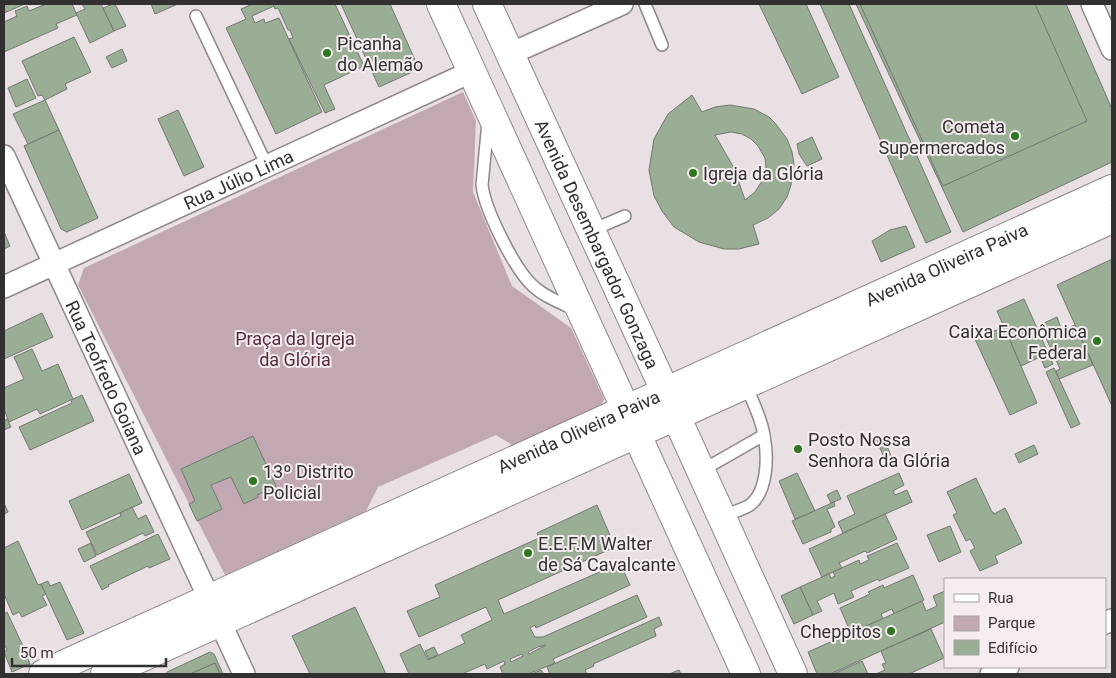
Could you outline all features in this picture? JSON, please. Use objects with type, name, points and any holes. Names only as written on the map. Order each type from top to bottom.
[{"type":"main road","points":[[441,4],[746,674]]},
{"type":"main road","name":"Avenida Desembargador Gonzaga","points":[[487,4],[592,230],[721,517],[753,582],[793,674]]},
{"type":"main road","name":"Avenida Oliveira Paiva","points":[[43,674],[215,610],[671,404],[1112,188]]},
{"type":"main road","name":"Avenida Oliveira Paiva","points":[[671,404],[746,385],[1112,219]]},
{"type":"main road","name":"Avenida Oliveira Paiva","points":[[105,674],[215,610]]},
{"type":"street","points":[[510,54],[622,4]]},
{"type":"street","points":[[1092,4],[1112,49]]},
{"type":"street","name":"Rua Júlio Lima","points":[[4,286],[473,71]]},
{"type":"street","name":"Rua Teofredo Goiana","points":[[4,156],[244,674]]},
{"type":"street","points":[[991,674],[1006,668]]},
{"type":"lane","points":[[645,4],[662,45]]},
{"type":"lane","points":[[196,16],[267,166]]},
{"type":"lane","points":[[489,108],[482,185],[483,195],[498,230],[523,275],[533,286],[583,313]]},
{"type":"lane","points":[[592,230],[625,216]]},
{"type":"lane","points":[[721,517],[749,506],[761,488],[765,472],[764,435],[746,385]]},
{"type":"lane","points":[[701,471],[764,435]]},
{"type":"green space","name":"Praça da Igreja da Glória","points":[[463,92],[476,121],[473,192],[512,286],[571,328],[604,399],[601,407],[597,412],[512,445],[496,435],[378,487],[366,511],[225,575],[78,285],[84,268]]},
{"type":"building","points":[[4,4],[25,4],[4,13]]},
{"type":"building","points":[[46,4],[72,4],[77,15],[56,24],[58,28],[4,52],[4,22],[17,16],[15,11],[27,6],[29,11]]},
{"type":"building","points":[[82,4],[101,4],[114,31],[90,43],[76,13],[85,9]]},
{"type":"building","points":[[115,4],[126,26],[114,31],[103,8]]},
{"type":"building","points":[[151,4],[178,4],[155,14]]},
{"type":"building","points":[[253,4],[273,4],[274,6],[252,16],[255,23],[264,19],[265,23],[279,18],[322,112],[276,134],[226,28],[246,19],[241,9]]},
{"type":"building","name":"Picanha do Alemão","points":[[273,4],[335,4],[364,66],[324,85],[335,109],[325,113],[289,39],[293,38],[290,30],[288,30],[278,8],[275,9]]},
{"type":"building","points":[[341,4],[390,4],[419,69],[379,87]]},
{"type":"building","points":[[759,4],[806,4],[839,77],[802,94]]},
{"type":"building","points":[[820,4],[849,4],[951,232],[926,243]]},
{"type":"building","name":"Cometa Supermercados","points":[[856,4],[1066,4],[1112,109],[1112,162],[963,232]]},
{"type":"building","name":"Cometa Supermercados","points":[[860,4],[1035,4],[1087,121],[943,186]]},
{"type":"building","points":[[74,37],[91,72],[65,84],[67,89],[45,100],[42,95],[38,96],[22,61]]},
{"type":"building","points":[[122,49],[127,61],[112,68],[106,57]]},
{"type":"building","points":[[27,79],[36,98],[16,107],[8,88]]},
{"type":"building","name":"Igreja da Glória","points":[[692,95],[702,112],[715,107],[730,105],[754,109],[769,117],[787,139],[794,164],[791,185],[787,197],[779,209],[768,218],[753,225],[759,244],[739,249],[724,249],[699,242],[674,227],[662,211],[654,196],[649,170],[654,139],[668,114]],"holes":[[[731,132],[742,134],[758,146],[765,158],[766,167],[764,178],[755,192],[745,200],[734,168],[715,135]]]},
{"type":"building","points":[[45,100],[59,130],[28,144],[13,114]]},
{"type":"building","points":[[178,110],[204,167],[184,176],[158,119]]},
{"type":"building","points":[[59,130],[98,218],[67,232],[61,229],[24,146]]},
{"type":"building","points":[[812,137],[822,159],[807,166],[799,154],[797,144]]},
{"type":"building","points":[[906,226],[915,247],[881,262],[872,241],[890,230]]},
{"type":"building","points":[[4,232],[10,246],[4,249]]},
{"type":"building","name":"Caixa Econômica Federal","points":[[1112,259],[1112,406],[1057,285]]},
{"type":"building","points":[[1024,299],[1053,364],[1045,368],[1040,357],[1021,366],[997,311]]},
{"type":"building","points":[[42,313],[53,337],[4,359],[4,331]]},
{"type":"building","points":[[1057,317],[1062,331],[1075,325],[1093,365],[1059,379],[1056,371],[1060,369],[1042,324]]},
{"type":"building","points":[[1004,327],[1037,403],[1010,415],[975,339]]},
{"type":"building","points":[[32,349],[42,371],[58,364],[73,399],[40,414],[37,409],[9,422],[4,409],[4,388],[24,379],[14,357]]},
{"type":"building","points":[[1054,368],[1080,424],[1071,428],[1046,372]]},
{"type":"building","points":[[82,395],[94,421],[30,450],[19,427],[72,403],[71,400]]},
{"type":"building","points":[[7,419],[11,427],[4,430],[4,421]]},
{"type":"building","name":"13º Distrito Policial","points":[[253,436],[276,486],[244,504],[231,477],[211,485],[222,509],[197,521],[189,504],[195,501],[181,469]]},
{"type":"building","points":[[883,436],[893,461],[887,464],[876,439]]},
{"type":"building","points":[[1034,445],[1038,454],[1019,463],[1015,454]]},
{"type":"building","points":[[797,473],[815,511],[795,519],[779,481]]},
{"type":"building","points":[[899,473],[904,485],[893,491],[895,495],[907,490],[912,502],[843,533],[838,522],[855,514],[847,496]]},
{"type":"building","points":[[129,474],[142,503],[82,530],[69,501]]},
{"type":"building","points":[[976,478],[992,512],[994,514],[1005,508],[1022,543],[995,556],[998,563],[980,571],[970,551],[975,548],[970,539],[966,541],[953,515],[957,513],[947,492]]},
{"type":"building","points":[[837,490],[841,499],[831,503],[827,495]]},
{"type":"building","points":[[834,502],[835,506],[827,509],[835,527],[831,529],[831,532],[803,544],[792,521]]},
{"type":"building","points":[[4,503],[8,512],[4,514]]},
{"type":"building","points":[[597,505],[615,547],[498,600],[504,614],[620,563],[630,585],[536,628],[535,625],[530,628],[535,637],[543,637],[637,595],[647,617],[553,659],[555,663],[528,674],[503,674],[500,667],[505,664],[504,661],[487,669],[485,664],[462,674],[409,674],[400,654],[420,644],[428,660],[465,643],[461,635],[492,620],[486,607],[419,637],[407,611],[440,597],[435,585],[539,538],[537,533]],"holes":[[[546,645],[529,654],[528,652],[538,647]],[[522,654],[523,656],[511,662],[510,659]]]},
{"type":"building","points":[[132,507],[138,519],[146,515],[154,532],[145,536],[143,533],[97,555],[86,532],[121,516],[120,513]]},
{"type":"building","points":[[885,514],[897,539],[839,563],[842,568],[822,577],[809,549]]},
{"type":"building","points":[[950,526],[961,552],[939,562],[927,535]]},
{"type":"building","points":[[158,534],[170,559],[149,568],[148,566],[108,585],[102,590],[90,566]]},
{"type":"building","points":[[18,541],[38,585],[41,584],[46,594],[42,596],[47,605],[22,617],[19,612],[13,615],[4,594],[4,548]]},
{"type":"building","points":[[91,543],[96,556],[84,562],[78,549]]},
{"type":"building","points":[[897,543],[909,568],[851,591],[854,597],[838,604],[834,593],[817,601],[822,611],[813,615],[800,587],[829,574],[831,578],[835,576],[833,572],[859,560],[860,564],[869,560],[867,556]]},
{"type":"building","points":[[913,575],[924,600],[894,614],[892,609],[881,614],[883,619],[851,633],[840,608],[870,594],[868,592],[883,585],[884,588]]},
{"type":"building","points":[[48,581],[50,586],[60,582],[84,633],[67,640],[41,584]]},
{"type":"building","points":[[800,587],[813,615],[794,624],[781,596]]},
{"type":"building","name":"Cheppitos","points":[[944,591],[944,622],[830,674],[817,674],[808,652],[922,601],[926,611],[937,606],[933,596]]},
{"type":"building","points":[[355,607],[386,674],[310,674],[292,636]]},
{"type":"building","points":[[7,612],[30,664],[12,672],[4,652],[7,650],[4,643],[4,614]]},
{"type":"building","points":[[659,617],[662,625],[654,629],[656,636],[593,664],[594,666],[585,670],[587,674],[550,674],[547,667]]},
{"type":"building","points":[[931,629],[944,658],[909,674],[876,674],[885,670],[882,664],[886,663],[881,651]]},
{"type":"building","points":[[434,647],[438,655],[429,659],[425,651]]},
{"type":"building","points":[[210,652],[214,654],[223,674],[220,674],[215,663],[191,674],[167,674],[167,672]]},
{"type":"building","points":[[862,661],[868,674],[833,674]]},
{"type":"building","points":[[215,663],[220,674],[190,674]]},
{"type":"building","points":[[541,670],[544,674],[532,674]]},
{"type":"building","points":[[679,670],[681,674],[669,674]]},
{"type":"place","name":"Picanha do Alemão","points":[[327,53]]},
{"type":"place","name":"Cometa Supermercados","points":[[1015,136]]},
{"type":"place","name":"Igreja da Glória","points":[[693,173]]},
{"type":"place","name":"Caixa Econômica Federal","points":[[1097,341]]},
{"type":"place","name":"Posto Nossa Senhora da Glória","points":[[798,449]]},
{"type":"place","name":"13º Distrito Policial","points":[[253,481]]},
{"type":"place","name":"E.E.F.M Walter de Sá Cavalcante","points":[[528,553]]},
{"type":"place","name":"Cheppitos","points":[[891,631]]}]
